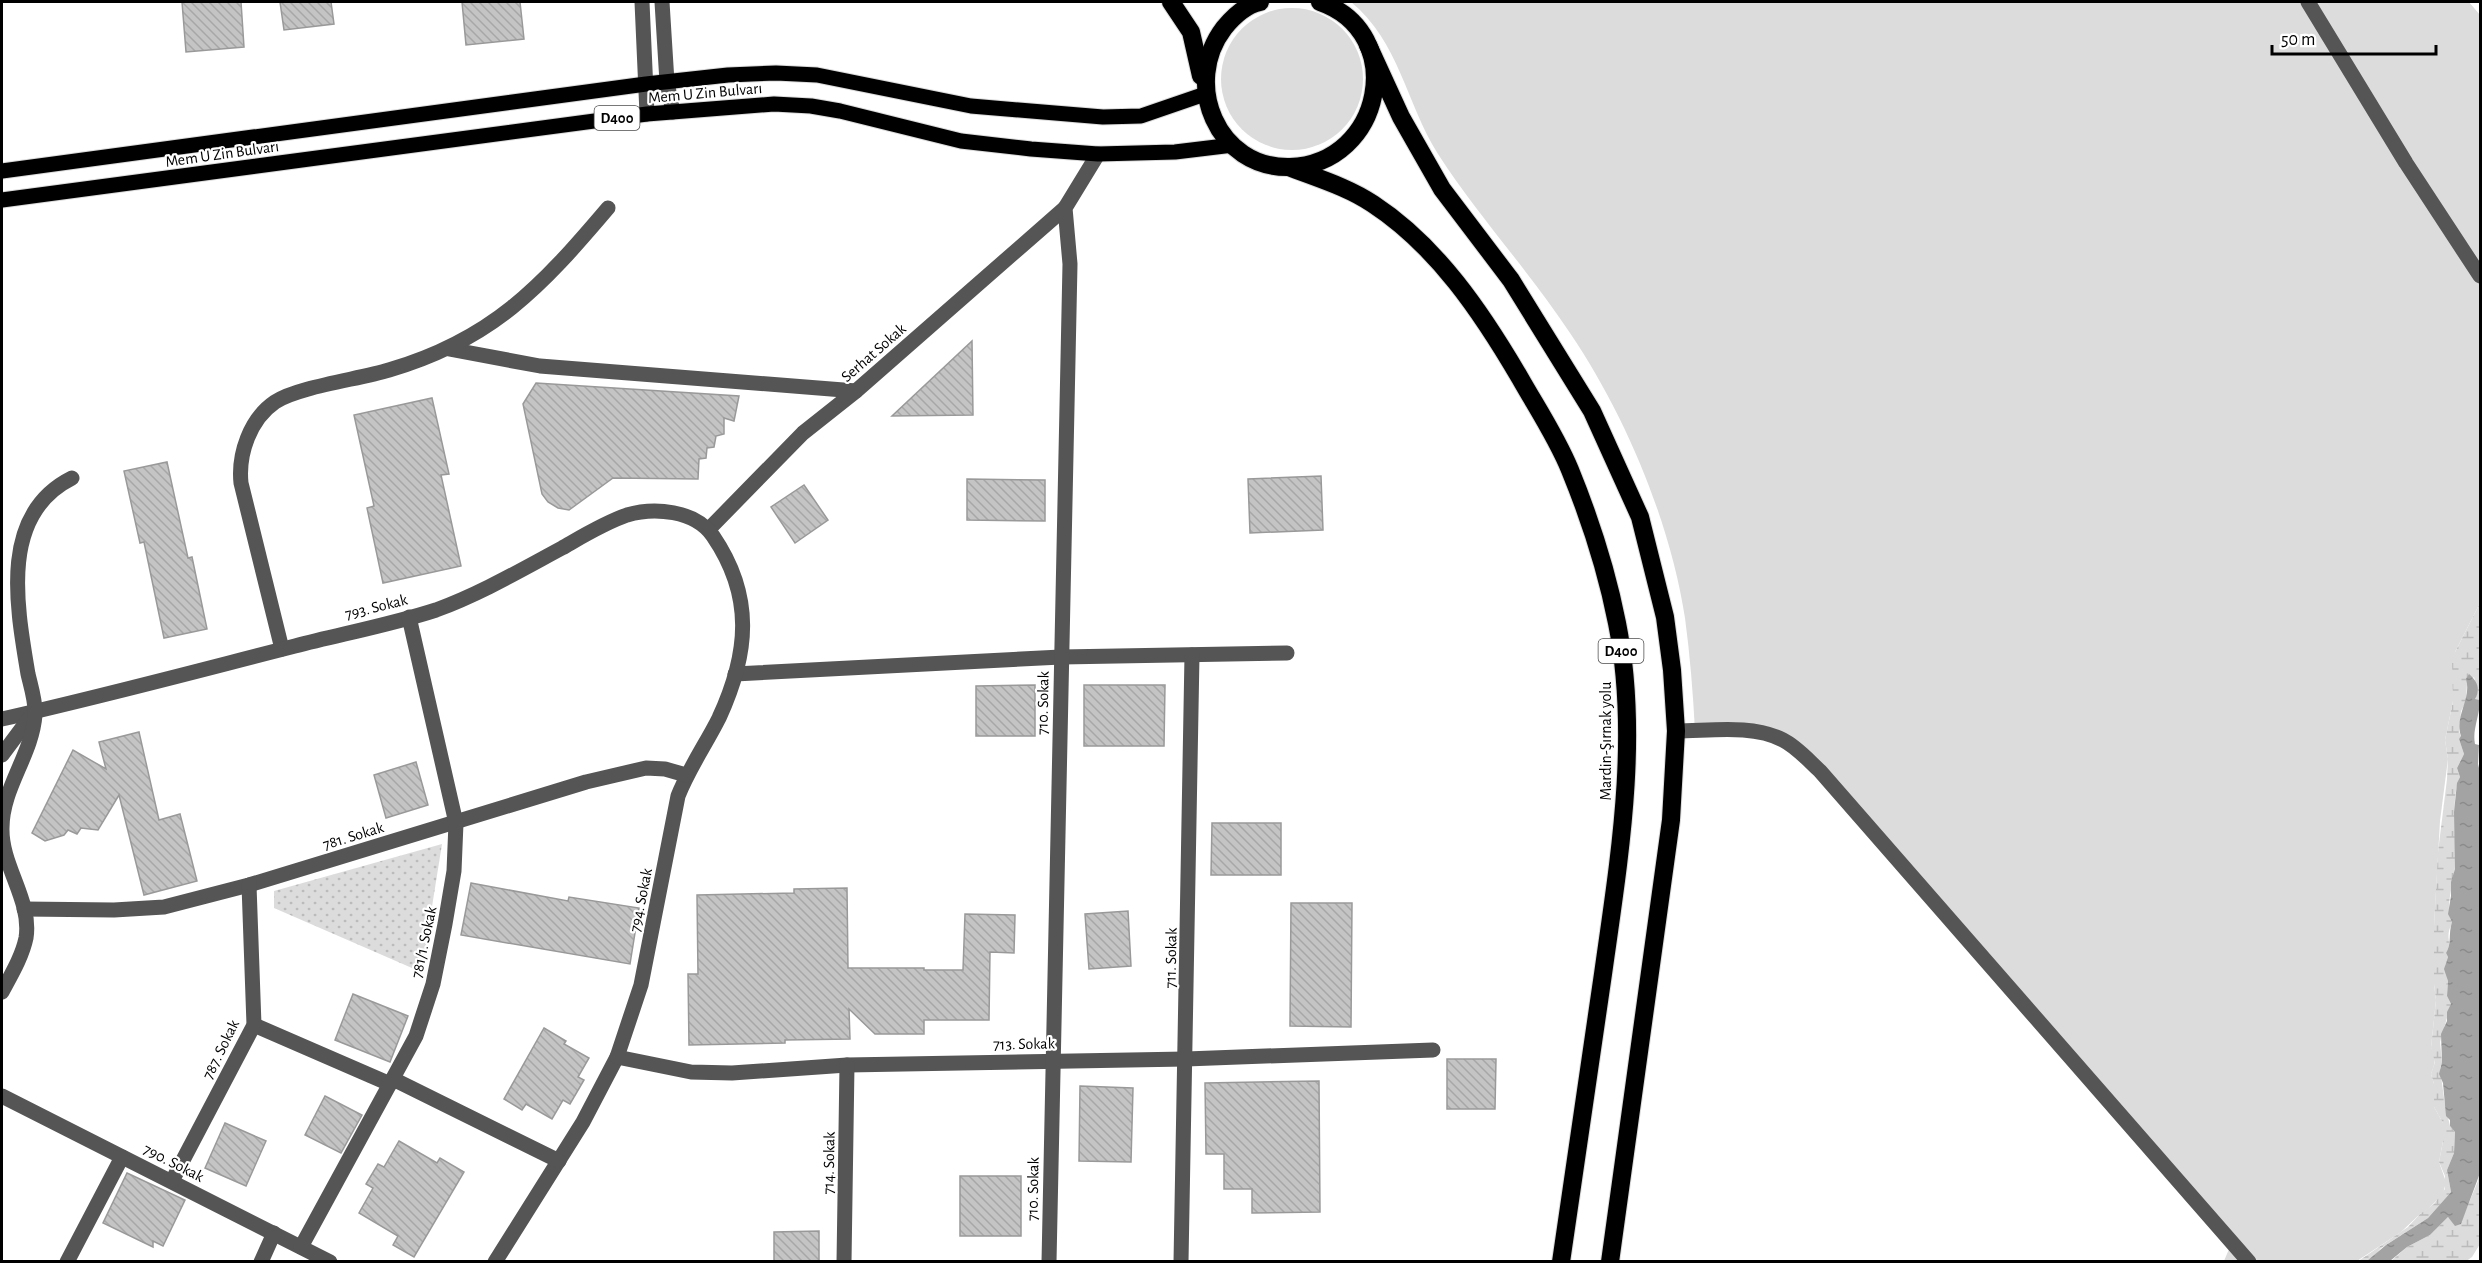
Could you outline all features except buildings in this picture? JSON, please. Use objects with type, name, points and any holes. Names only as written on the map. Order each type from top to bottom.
[{"type":"highway","points":[[1171,2],[1191,32],[1210,112],[1219,130],[1233,145],[1259,161],[1289,167],[1310,164],[1330,157],[1348,144],[1362,128],[1371,108],[1376,87],[1374,66],[1368,45]]},
{"type":"highway","points":[[1205,94],[1206,66],[1215,40],[1232,18],[1260,2]]},
{"type":"highway","points":[[1320,2],[1332,6],[1353,23],[1368,45],[1401,117],[1442,189],[1511,280],[1592,411],[1640,517],[1658,585],[1672,670],[1676,731],[1671,820],[1610,1262]]},
{"type":"highway","name":"Mardin-Şırnak yolu","points":[[1289,167],[1344,188],[1373,204],[1401,225],[1432,254],[1477,309],[1522,381],[1570,469],[1595,541],[1617,624],[1624,672],[1626,733],[1624,829],[1561,1262]]},
{"type":"main road","name":"Mem U Zin Bulvarı","points":[[2,171],[646,84],[776,73],[818,75],[971,106],[1103,117],[1141,117],[1205,94]]},
{"type":"main road","name":"Mem U Zin Bulvarı","points":[[2,200],[647,114],[774,104],[811,106],[840,111],[961,141],[1031,149],[1098,154],[1175,152],[1233,145]]},
{"type":"street","points":[[642,2],[647,114]]},
{"type":"street","points":[[662,2],[667,82],[673,112]]},
{"type":"street","points":[[2308,2],[2406,163],[2481,276]]},
{"type":"street","points":[[1065,208],[1098,154]]},
{"type":"street","points":[[282,649],[241,483],[242,453],[255,425],[267,409],[282,398],[370,376],[448,349],[500,319],[530,294],[608,208]]},
{"type":"street","name":"Serhat Sokak","points":[[709,529],[803,433],[856,391],[1065,208]]},
{"type":"street","name":"710. Sokak","points":[[1049,1262],[1070,264],[1065,208]]},
{"type":"street","points":[[448,349],[540,366],[856,391]]},
{"type":"street","points":[[2,992],[26,939],[24,909],[8,864],[2,828],[4,810],[30,742],[35,711],[16,606],[13,562],[15,543],[18,530],[30,508],[54,486],[72,478]]},
{"type":"street","name":"793. Sokak","points":[[2,718],[436,609],[480,590],[604,525],[644,511],[672,512],[709,529]]},
{"type":"street","name":"794. Sokak","points":[[495,1262],[559,1161],[617,1057],[641,985],[673,817],[686,775],[718,718],[735,674],[741,650],[742,597],[725,554],[709,529]]},
{"type":"street","name":"781/1. Sokak","points":[[301,1247],[416,1036],[433,984],[454,871],[456,823],[410,617]]},
{"type":"street","points":[[735,674],[1061,657],[1287,653]]},
{"type":"street","name":"711. Sokak","points":[[1181,1262],[1192,655]]},
{"type":"street","points":[[2,755],[35,711]]},
{"type":"street","points":[[1676,731],[1754,731],[1768,734],[1785,741],[1820,771],[2249,1262]]},
{"type":"street","name":"781. Sokak","points":[[24,909],[114,910],[164,907],[249,885],[586,782],[646,768],[665,769],[686,775]]},
{"type":"street","name":"787. Sokak","points":[[172,1181],[254,1025],[249,885]]},
{"type":"street","points":[[254,1025],[392,1082],[559,1161]]},
{"type":"street","name":"713. Sokak","points":[[617,1057],[691,1072],[732,1073],[848,1065],[1186,1059],[1433,1050]]},
{"type":"street","name":"714. Sokak","points":[[844,1262],[848,1065]]},
{"type":"street","name":"790. Sokak","points":[[2,1096],[330,1262]]},
{"type":"street","points":[[67,1262],[122,1156]]},
{"type":"street","points":[[261,1262],[274,1233]]},
{"type":"green space","points":[[1351,2],[2469,2],[2480,15],[2480,603],[2455,652],[2453,701],[2445,740],[2448,759],[2440,821],[2434,926],[2436,1000],[2431,1048],[2435,1058],[2431,1074],[2434,1084],[2434,1107],[2443,1123],[2443,1141],[2439,1162],[2446,1182],[2443,1194],[2428,1209],[2401,1232],[2357,1261],[2224,1261],[2232,1242],[1785,741],[1695,731],[1685,618],[1678,581],[1657,507],[1627,433],[1570,333],[1438,154],[1391,54],[1367,18]]},
{"type":"green space","points":[[1292,8],[1319,13],[1342,29],[1358,52],[1363,79],[1358,106],[1342,129],[1319,145],[1292,150],[1265,145],[1242,129],[1226,106],[1221,79],[1226,52],[1242,29],[1265,13]]},
{"type":"green space","points":[[2480,603],[2480,700],[2475,699],[2478,691],[2474,677],[2467,684],[2466,702],[2461,711],[2459,731],[2464,754],[2457,768],[2460,777],[2455,796],[2455,868],[2449,908],[2452,922],[2445,966],[2448,981],[2447,996],[2451,1004],[2440,1042],[2442,1062],[2440,1069],[2445,1105],[2450,1126],[2455,1132],[2454,1153],[2447,1170],[2451,1192],[2428,1218],[2381,1248],[2370,1261],[2357,1262],[2408,1227],[2434,1204],[2445,1189],[2445,1176],[2439,1162],[2443,1141],[2443,1123],[2434,1107],[2434,1084],[2431,1074],[2435,1062],[2431,1048],[2436,1000],[2434,926],[2438,852],[2447,779],[2448,759],[2445,740],[2453,701],[2452,658]]},
{"type":"green space","points":[[442,844],[423,963],[412,968],[274,908],[274,891]]},
{"type":"green space","points":[[2480,1165],[2480,1244],[2472,1257],[2465,1262],[2390,1262],[2407,1247],[2430,1235],[2448,1217],[2451,1219],[2463,1217],[2478,1181]]},
{"type":"water","points":[[2469,674],[2477,685],[2478,692],[2475,699],[2480,700],[2474,739],[2475,744],[2479,745],[2480,772],[2480,1173],[2461,1224],[2455,1226],[2448,1217],[2430,1235],[2407,1247],[2390,1261],[2367,1261],[2386,1245],[2428,1218],[2451,1192],[2447,1170],[2454,1153],[2455,1132],[2446,1116],[2443,1083],[2439,1074],[2442,1062],[2441,1034],[2451,1004],[2447,996],[2448,981],[2444,969],[2448,957],[2446,953],[2452,922],[2448,914],[2451,882],[2455,869],[2454,812],[2457,783],[2460,777],[2457,768],[2464,754],[2459,739],[2461,736],[2459,729],[2467,694],[2466,679]]}]
